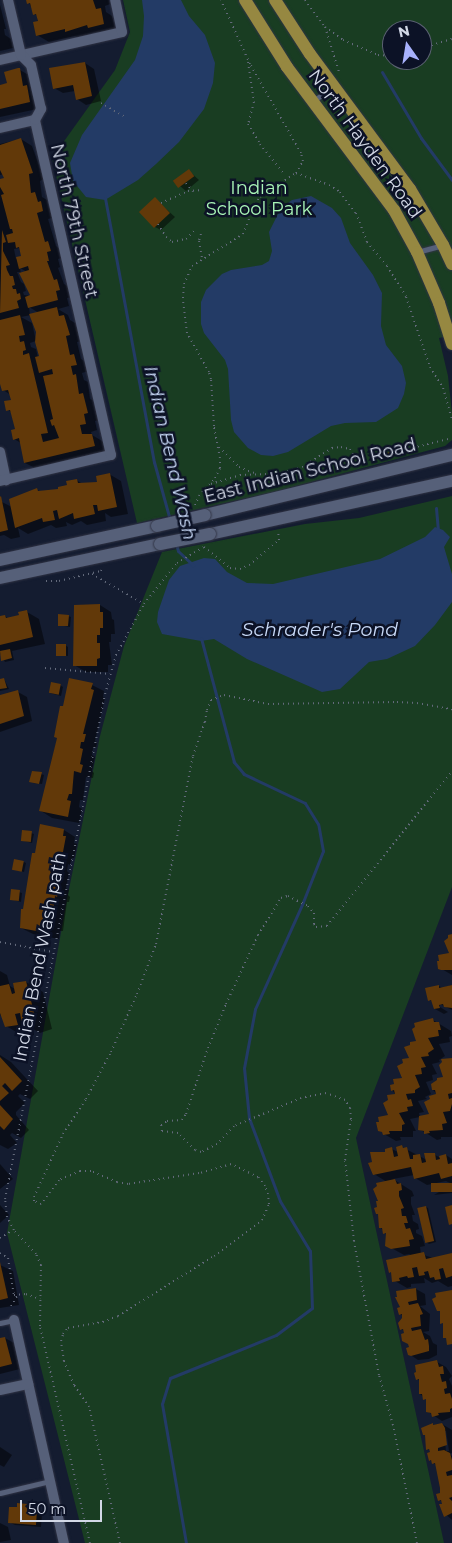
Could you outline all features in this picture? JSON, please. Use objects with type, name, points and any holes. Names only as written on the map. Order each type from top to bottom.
[{"type":"main road","name":"North Hayden Road","points":[[245,0],[287,67],[314,100],[394,210],[417,252],[439,303],[452,344]]},
{"type":"main road","name":"North Hayden Road","points":[[275,0],[334,87],[410,189],[452,264]]},
{"type":"main road","name":"East Indian School Road","points":[[0,560],[205,515],[446,456]]},
{"type":"main road","name":"East Indian School Road","points":[[0,578],[160,544],[206,542],[277,521],[449,482]]},
{"type":"street","name":"North 79th Street","points":[[3,480],[111,455],[35,120],[41,109],[39,100],[31,65],[21,55],[8,0]]},
{"type":"street","points":[[0,60],[122,32],[115,0]]},
{"type":"street","points":[[0,128],[35,120]]},
{"type":"street","points":[[0,452],[3,480]]},
{"type":"street","points":[[14,1320],[64,1543]]},
{"type":"street","points":[[0,1390],[28,1384]]},
{"type":"lane","points":[[314,100],[334,87]]},
{"type":"lane","points":[[417,252],[443,245]]},
{"type":"lane","points":[[0,1323],[14,1320]]},
{"type":"lane","points":[[0,1493],[50,1481]]},
{"type":"path","points":[[195,505],[199,496],[220,468],[209,372],[187,333],[183,298],[184,284],[192,266],[242,234],[254,204],[260,197],[296,173],[303,161],[301,153],[284,126],[248,59],[221,0]]},
{"type":"path","points":[[305,0],[326,27],[342,40],[359,49],[382,55]]},
{"type":"path","points":[[326,27],[339,74]]},
{"type":"path","points":[[432,45],[452,39]]},
{"type":"path","points":[[248,59],[254,102],[248,124],[260,144],[284,174]]},
{"type":"path","points":[[101,103],[126,117]]},
{"type":"path","points":[[296,173],[329,185],[340,192],[356,212],[367,242],[387,266],[406,297],[430,367],[443,388],[452,420]]},
{"type":"path","points":[[186,183],[193,191]]},
{"type":"path","points":[[161,204],[168,199],[193,191],[203,190]]},
{"type":"path","points":[[158,224],[166,237],[172,242],[186,238],[195,230]]},
{"type":"path","points":[[201,234],[199,241],[202,258]]},
{"type":"path","points":[[393,457],[408,450],[452,438]]},
{"type":"path","points":[[218,445],[239,467],[259,474]]},
{"type":"path","points":[[209,485],[230,478],[259,474],[278,474],[302,467],[332,448],[341,446],[350,449],[359,464],[368,463]]},
{"type":"path","points":[[206,542],[214,553],[230,568],[240,569],[249,565],[279,540],[277,521]]},
{"type":"path","name":"Indian Bend Wash path","points":[[90,1543],[40,1326],[41,1265],[36,1254],[14,1230],[7,1217],[4,1199],[110,674],[116,655],[144,604],[177,563],[206,542]]},
{"type":"path","points":[[92,574],[144,604]]},
{"type":"path","points":[[45,668],[110,674]]},
{"type":"path","points":[[120,1543],[89,1407],[74,1385],[64,1361],[61,1341],[68,1328],[103,1322],[139,1303],[214,1256],[262,1220],[269,1204],[268,1194],[258,1177],[231,1164],[199,1173],[128,1184],[117,1182],[91,1171],[80,1171],[59,1180],[40,1204],[34,1201],[34,1197],[64,1134],[86,1100],[111,1052],[137,994],[156,944],[192,756],[211,700],[220,696],[268,704],[407,702],[452,709]]},
{"type":"path","points":[[417,1543],[392,1425],[379,1375],[354,1241],[345,1160],[351,1119],[350,1108],[345,1100],[326,1093],[301,1098],[257,1118],[243,1121],[234,1126],[209,1150],[202,1152],[195,1150],[178,1133],[162,1131],[161,1125],[167,1121],[182,1120],[186,1114],[222,1013],[258,935],[281,898],[288,896],[308,906],[314,913],[314,924],[316,927],[328,926],[452,771]]},
{"type":"path","points":[[0,942],[53,952]]},
{"type":"path","points":[[0,1238],[14,1230]]},
{"type":"path","points":[[0,1253],[8,1258],[13,1293],[16,1295]]},
{"type":"path","points":[[16,1295],[26,1294],[40,1299]]},
{"type":"path","points":[[11,1306],[16,1295]]},
{"type":"green space","name":"Indian School Park","points":[[123,0],[452,0],[452,335],[439,338],[448,376],[452,413],[452,440],[445,446],[277,491],[137,523],[52,158],[115,70],[130,32]]},
{"type":"green space","points":[[452,496],[452,887],[356,1138],[444,1543],[85,1543],[7,1233],[67,899],[100,736],[124,646],[162,552],[305,524],[359,518]]},
{"type":"water","points":[[142,0],[181,0],[189,16],[205,35],[215,63],[213,83],[204,109],[179,142],[156,164],[138,180],[105,200],[86,197],[73,181],[70,163],[82,135],[135,60],[143,36],[144,16]]},
{"type":"water","points":[[311,196],[332,208],[341,218],[350,243],[373,275],[382,293],[381,326],[386,345],[402,366],[406,383],[404,394],[398,408],[376,422],[345,423],[331,426],[288,452],[273,456],[261,455],[248,448],[234,432],[231,420],[228,369],[225,360],[204,333],[201,324],[201,302],[206,290],[222,274],[231,270],[262,265],[269,261],[272,251],[269,232],[281,208],[292,200]]},
{"type":"water","name":"Schrader's Pond","points":[[435,527],[443,530],[450,537],[444,547],[452,574],[452,602],[435,625],[415,646],[387,659],[369,662],[340,689],[322,692],[247,659],[214,639],[201,641],[162,634],[157,622],[158,612],[169,580],[180,566],[204,558],[215,559],[227,572],[247,583],[273,584],[380,559],[425,537]]},
{"type":"building","points":[[26,0],[93,0],[96,9],[101,8],[104,24],[88,28],[87,25],[65,32],[65,29],[36,36],[33,22],[38,21],[36,14],[33,15],[30,3],[27,4]]},
{"type":"building","points":[[85,62],[92,96],[76,100],[73,85],[53,89],[49,68]]},
{"type":"building","points":[[20,68],[23,86],[27,85],[30,102],[0,109],[0,85],[7,83],[4,72]]},
{"type":"building","points":[[21,138],[33,173],[29,174],[31,193],[35,192],[38,202],[41,201],[43,211],[37,213],[45,242],[48,241],[51,251],[47,252],[49,261],[47,261],[54,280],[57,279],[60,290],[56,291],[58,300],[28,308],[25,297],[30,295],[19,273],[29,270],[28,266],[19,269],[16,257],[21,256],[19,247],[16,248],[15,242],[8,243],[6,235],[13,233],[12,229],[10,229],[1,195],[4,194],[0,187],[0,179],[4,178],[0,170],[0,145]]},
{"type":"building","points":[[189,169],[194,176],[178,188],[173,181]]},
{"type":"building","points":[[155,197],[170,213],[154,228],[139,212]]},
{"type":"building","points":[[2,230],[6,242],[3,243],[3,251],[10,265],[6,266],[7,270],[10,276],[13,276],[15,285],[12,286],[13,289],[16,289],[17,294],[20,293],[21,299],[17,301],[19,308],[0,313]]},
{"type":"building","points":[[57,307],[59,316],[64,315],[70,335],[66,336],[70,355],[74,354],[77,365],[71,366],[73,375],[76,374],[79,394],[83,393],[88,413],[84,414],[86,424],[80,425],[82,434],[92,434],[95,446],[24,463],[19,438],[13,440],[11,430],[15,429],[10,410],[6,411],[4,401],[11,400],[8,390],[2,391],[0,384],[0,320],[20,315],[25,335],[19,336],[20,342],[24,341],[26,350],[23,351],[23,355],[29,353],[48,433],[41,434],[43,442],[59,438],[50,420],[53,419],[43,376],[53,374],[52,369],[39,373],[35,357],[39,356],[35,342],[36,332],[29,314]]},
{"type":"building","points":[[395,450],[397,453],[389,457],[387,453]]},
{"type":"building","points":[[110,473],[117,507],[98,511],[97,505],[93,505],[95,514],[74,519],[73,513],[59,519],[57,510],[53,511],[55,520],[43,522],[42,518],[15,528],[9,499],[37,488],[38,491],[58,489],[58,487],[67,485],[66,481],[77,479],[78,483],[97,482],[96,476]]},
{"type":"building","points":[[0,497],[8,530],[0,532]]},
{"type":"building","points":[[100,604],[100,612],[103,612],[103,628],[100,628],[100,635],[97,635],[97,643],[100,643],[100,658],[97,659],[97,666],[73,666],[74,605]]},
{"type":"building","points":[[27,610],[33,637],[0,645],[0,616],[5,615],[6,618],[19,615],[18,612]]},
{"type":"building","points":[[58,614],[69,615],[68,626],[58,626]]},
{"type":"building","points":[[56,644],[66,644],[66,656],[56,656]]},
{"type":"building","points":[[10,649],[12,658],[1,661],[0,651]]},
{"type":"building","points":[[4,678],[7,688],[0,689],[0,679]]},
{"type":"building","points":[[69,678],[93,683],[91,689],[94,690],[83,734],[86,734],[80,748],[83,749],[80,764],[83,765],[81,773],[74,771],[72,794],[69,794],[67,800],[71,801],[68,817],[39,811],[57,738],[54,737],[60,706],[63,706]]},
{"type":"building","points":[[51,682],[61,684],[59,695],[49,693]]},
{"type":"building","points":[[18,690],[24,716],[0,724],[0,695]]},
{"type":"building","points":[[32,771],[42,772],[39,784],[29,782]]},
{"type":"building","points":[[40,824],[64,829],[63,836],[66,836],[63,852],[60,852],[59,859],[56,859],[55,864],[58,865],[54,881],[57,882],[56,888],[59,889],[57,897],[55,896],[52,925],[48,925],[47,933],[20,928],[21,909],[23,909],[32,853],[35,853]]},
{"type":"building","points":[[22,830],[32,831],[31,842],[21,841]]},
{"type":"building","points":[[14,859],[24,861],[22,872],[12,870]]},
{"type":"building","points":[[11,889],[20,890],[19,901],[10,900]]},
{"type":"building","points":[[452,934],[452,970],[438,969],[438,955],[449,953],[444,941],[448,938],[448,935]]},
{"type":"building","points":[[26,981],[36,1020],[22,1024],[20,1013],[15,1014],[18,1025],[5,1027],[0,1013],[0,986],[9,984],[12,994],[15,993],[13,983]]},
{"type":"building","points":[[439,985],[439,988],[452,985],[452,1008],[444,1007],[443,1004],[439,1005],[440,1008],[434,1009],[431,1000],[428,1001],[425,988]]},
{"type":"building","points":[[433,1018],[434,1022],[439,1022],[441,1030],[438,1030],[439,1036],[428,1038],[434,1049],[428,1053],[429,1056],[421,1057],[426,1067],[421,1068],[422,1074],[415,1075],[420,1087],[415,1090],[415,1093],[406,1094],[408,1100],[411,1099],[413,1106],[407,1107],[408,1111],[399,1113],[405,1124],[402,1125],[402,1131],[389,1131],[390,1134],[383,1135],[382,1132],[378,1131],[376,1122],[379,1122],[378,1117],[388,1115],[383,1103],[388,1100],[387,1095],[395,1094],[394,1090],[391,1091],[390,1085],[394,1084],[393,1079],[402,1078],[397,1066],[403,1063],[402,1059],[409,1058],[404,1047],[410,1045],[410,1042],[416,1041],[412,1029],[415,1027],[414,1023]]},
{"type":"building","points":[[0,1057],[22,1081],[12,1091],[5,1083],[2,1086],[9,1093],[0,1101]]},
{"type":"building","points":[[452,1058],[452,1093],[448,1094],[449,1099],[452,1098],[452,1104],[450,1111],[443,1112],[447,1123],[442,1124],[443,1130],[429,1131],[430,1133],[424,1134],[424,1131],[418,1130],[419,1116],[429,1114],[424,1102],[430,1099],[429,1096],[436,1094],[435,1090],[432,1090],[431,1084],[437,1078],[443,1077],[439,1065],[442,1062],[441,1059]]},
{"type":"building","points":[[0,1105],[13,1119],[4,1130],[0,1126]]},
{"type":"building","points":[[402,1145],[403,1148],[407,1147],[410,1159],[413,1159],[413,1155],[420,1154],[422,1163],[426,1162],[424,1153],[435,1153],[436,1160],[440,1159],[439,1156],[446,1154],[448,1164],[452,1163],[452,1176],[441,1179],[439,1173],[414,1179],[411,1167],[373,1175],[368,1163],[372,1162],[370,1152],[385,1152],[385,1149],[392,1147],[394,1157],[398,1156],[396,1147]]},
{"type":"building","points":[[395,1179],[397,1184],[401,1183],[402,1190],[399,1191],[399,1196],[404,1208],[401,1209],[402,1216],[406,1216],[408,1223],[404,1223],[406,1229],[410,1228],[414,1239],[409,1240],[410,1246],[391,1249],[385,1246],[386,1233],[383,1234],[382,1228],[379,1228],[378,1214],[376,1214],[374,1208],[377,1207],[376,1201],[378,1201],[373,1189],[377,1186],[376,1183]]},
{"type":"building","points":[[431,1183],[452,1183],[452,1192],[431,1192]]},
{"type":"building","points":[[452,1205],[452,1224],[449,1225],[445,1207]]},
{"type":"building","points":[[426,1206],[434,1241],[425,1243],[417,1208]]},
{"type":"building","points":[[424,1252],[426,1259],[452,1253],[452,1276],[446,1278],[443,1268],[439,1269],[441,1279],[435,1280],[434,1277],[430,1278],[428,1271],[424,1272],[425,1275],[419,1276],[417,1267],[412,1268],[414,1277],[408,1278],[407,1276],[399,1278],[400,1281],[392,1282],[391,1272],[389,1273],[386,1260]]},
{"type":"building","points":[[0,1262],[8,1298],[0,1300]]},
{"type":"building","points":[[416,1288],[417,1300],[408,1302],[409,1305],[418,1303],[423,1314],[420,1315],[421,1326],[411,1328],[412,1331],[421,1329],[425,1340],[428,1339],[429,1351],[411,1356],[408,1355],[406,1348],[409,1347],[408,1344],[402,1341],[401,1334],[404,1333],[403,1329],[400,1330],[398,1323],[402,1318],[402,1314],[399,1315],[397,1308],[400,1307],[395,1297],[397,1297],[396,1291]]},
{"type":"building","points":[[452,1290],[452,1344],[447,1345],[446,1338],[443,1338],[443,1323],[440,1324],[440,1311],[437,1311],[432,1299],[436,1297],[435,1293]]},
{"type":"building","points":[[5,1337],[12,1364],[0,1367],[0,1338]]},
{"type":"building","points":[[437,1360],[439,1367],[443,1366],[444,1374],[440,1374],[442,1382],[446,1381],[447,1388],[444,1389],[445,1394],[450,1393],[452,1408],[450,1412],[438,1413],[439,1415],[432,1417],[431,1413],[426,1412],[426,1399],[423,1400],[422,1394],[419,1394],[419,1379],[416,1380],[414,1373],[416,1372],[415,1365]]},
{"type":"building","points":[[433,1423],[433,1425],[442,1423],[445,1428],[447,1445],[438,1448],[438,1451],[444,1450],[450,1453],[452,1460],[452,1470],[446,1472],[447,1476],[452,1475],[452,1497],[449,1498],[452,1501],[452,1513],[444,1517],[439,1504],[442,1504],[441,1500],[438,1501],[436,1494],[440,1493],[440,1488],[435,1463],[432,1464],[431,1460],[429,1461],[427,1453],[430,1452],[429,1449],[426,1450],[425,1435],[423,1435],[421,1428]]},
{"type":"building","points":[[17,1503],[27,1504],[27,1509],[37,1510],[36,1525],[8,1523],[9,1507],[17,1507]]},
{"type":"waterway","points":[[382,72],[421,138],[452,180]]},
{"type":"waterway","name":"Indian Bend Wash","points":[[105,198],[154,462],[170,520]]},
{"type":"waterway","points":[[436,508],[438,529]]},
{"type":"waterway","name":"Indian Bend Wash","points":[[176,543],[178,551],[193,565]]},
{"type":"waterway","name":"Indian Bend Wash","points":[[186,1543],[162,1404],[170,1378],[276,1335],[312,1308],[310,1251],[280,1201],[249,1118],[244,1068],[255,1009],[303,902],[323,851],[318,824],[305,803],[244,774],[234,762],[201,638]]}]
